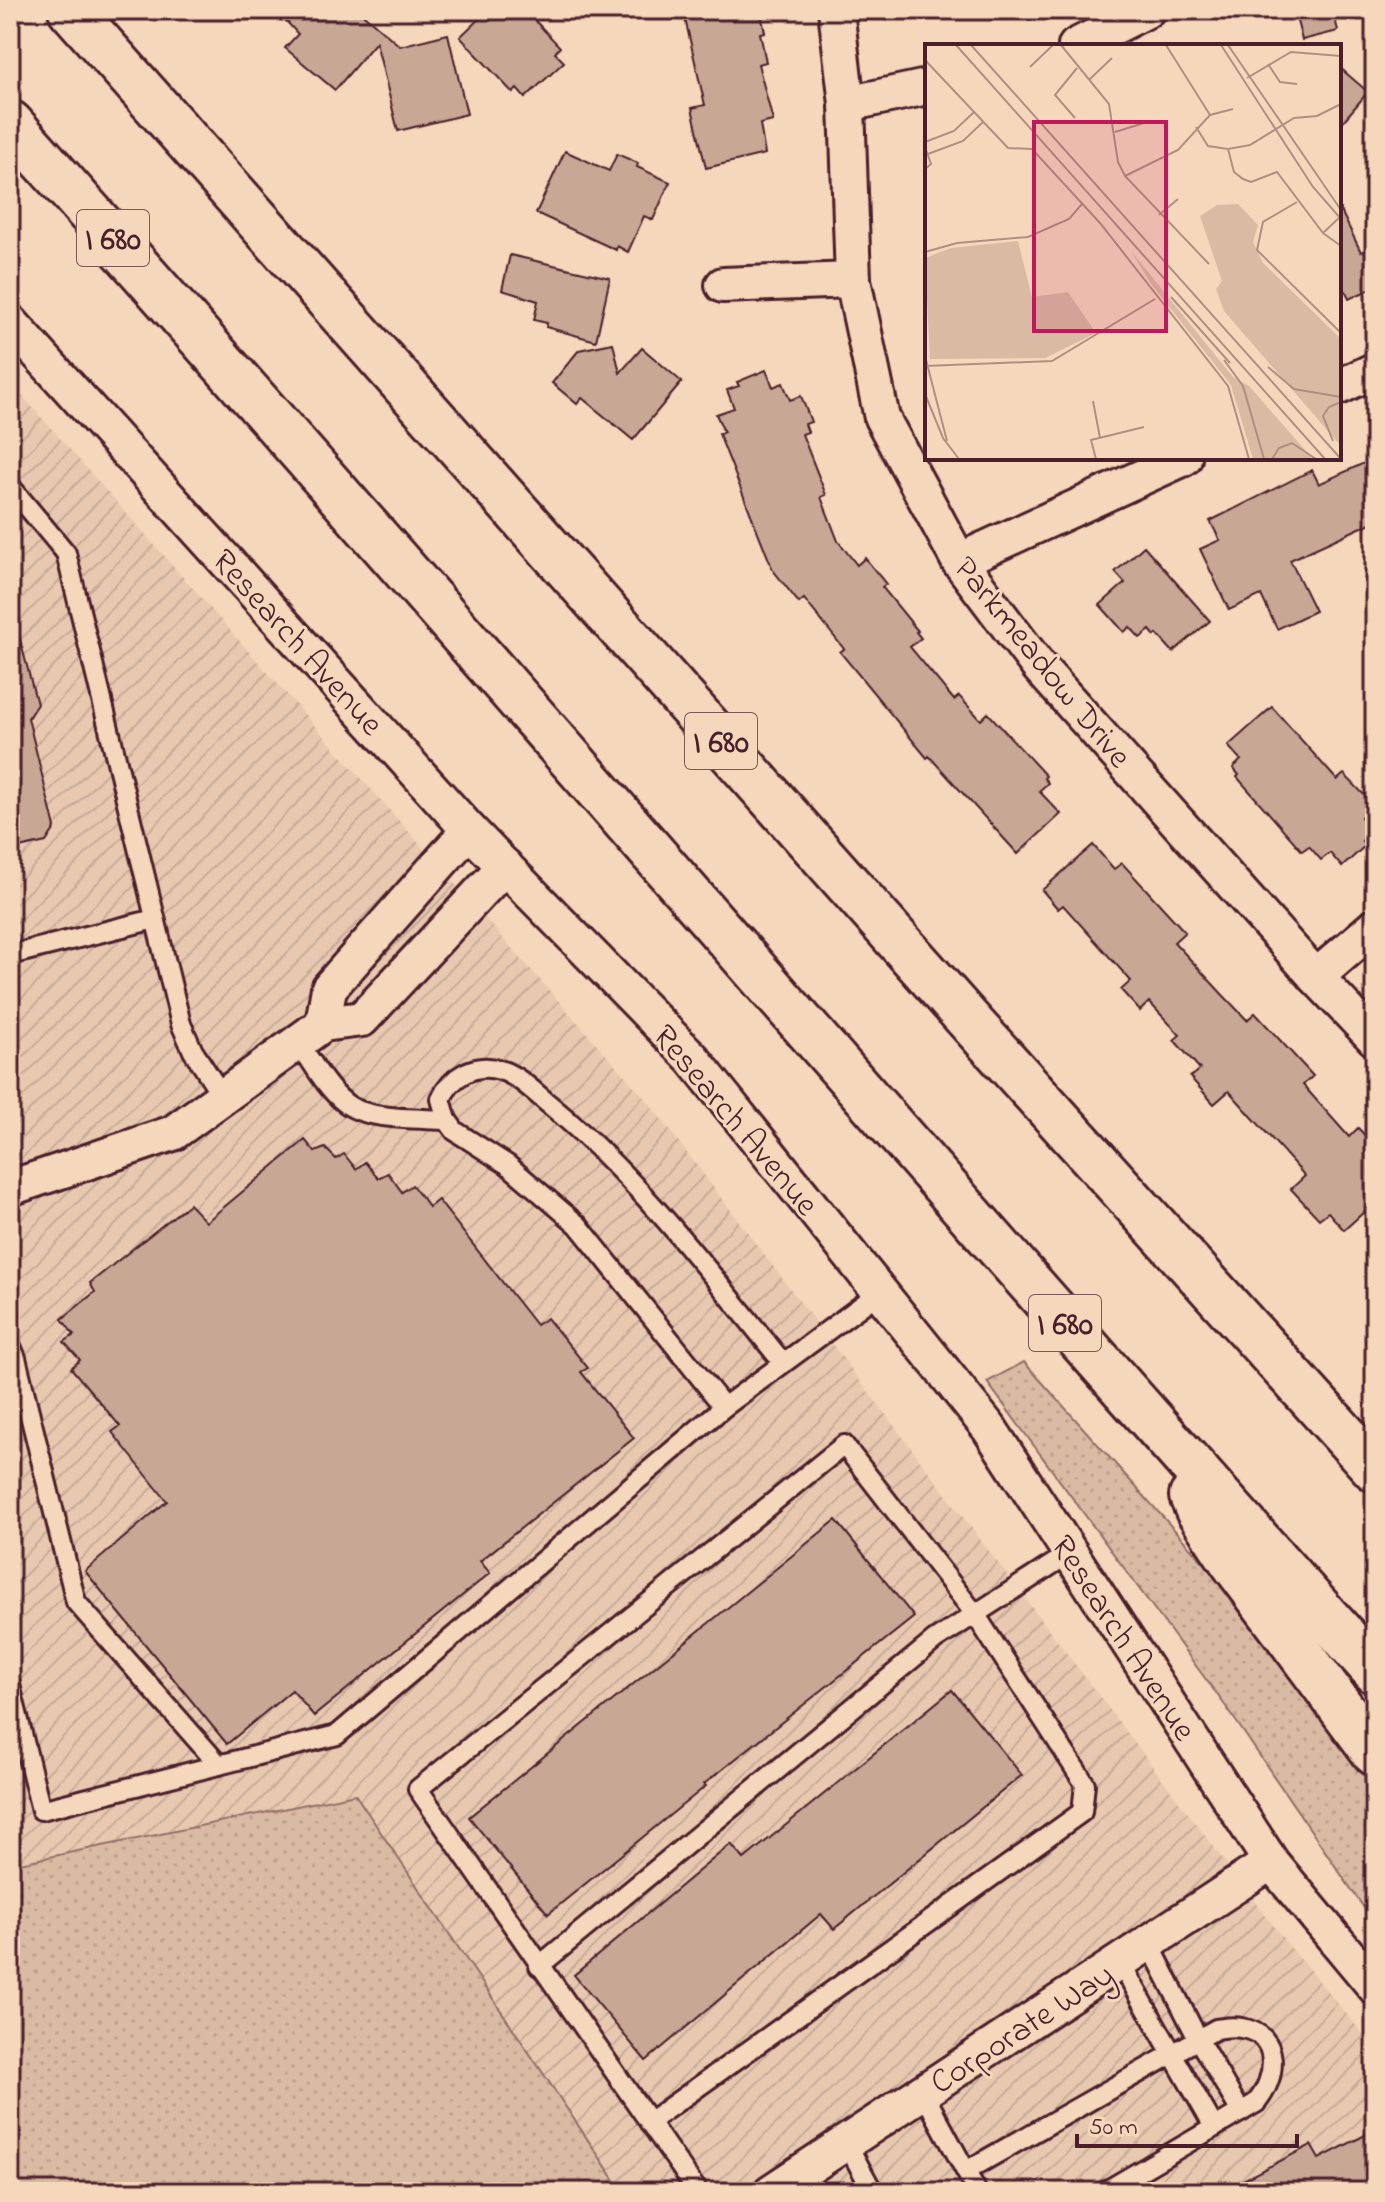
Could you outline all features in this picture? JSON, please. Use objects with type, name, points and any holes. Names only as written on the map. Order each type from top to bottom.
[{"type":"highway","name":"I 680","points":[[71,10],[941,989],[1375,1469]]},
{"type":"highway","name":"I 680","points":[[10,123],[237,377],[1172,1446],[1375,1671]]},
{"type":"highway","points":[[1172,1446],[1198,1510],[1232,1561],[1375,1753]]},
{"type":"street","name":"Parkmeadow Drive","points":[[836,10],[847,104],[853,280],[882,418],[959,561],[1039,667],[1375,1039]]},
{"type":"street","points":[[1080,44],[1147,10]]},
{"type":"street","points":[[847,104],[925,87]]},
{"type":"street","points":[[723,285],[853,280]]},
{"type":"street","name":"Research Avenue","points":[[10,322],[469,830],[693,1059],[989,1428],[1271,1862],[1375,1987]]},
{"type":"street","points":[[1341,386],[1375,370]]},
{"type":"street","points":[[959,561],[1180,460]]},
{"type":"street","points":[[311,1033],[329,988],[469,830]]},
{"type":"street","points":[[10,1188],[173,1133],[311,1033],[362,1019],[505,866]]},
{"type":"street","points":[[1316,977],[1375,926]]},
{"type":"street","name":"Corporate Way","points":[[771,2192],[1271,1862]]},
{"type":"lane","points":[[10,486],[66,553],[181,1024],[193,1051],[223,1097]]},
{"type":"lane","points":[[10,955],[155,919]]},
{"type":"lane","points":[[311,1033],[345,1103],[363,1112],[393,1117],[447,1120]]},
{"type":"lane","points":[[724,1407],[578,1225],[508,1165],[455,1131],[447,1120],[441,1099],[455,1077],[486,1067],[515,1076],[586,1135],[703,1264],[783,1363]]},
{"type":"lane","points":[[10,1685],[41,1810],[337,1735],[724,1407],[880,1292]]},
{"type":"lane","points":[[10,1344],[76,1602],[219,1765]]},
{"type":"lane","points":[[649,2122],[1082,1812],[1085,1784],[975,1614],[844,1445],[418,1789],[539,1966],[698,2192]]},
{"type":"lane","points":[[539,1966],[935,1640],[1070,1553]]},
{"type":"lane","points":[[1149,1943],[1198,2039],[1241,2112]]},
{"type":"lane","points":[[1120,1962],[1214,2127]]},
{"type":"lane","points":[[966,2171],[1216,2029],[1238,2027],[1253,2031],[1265,2039],[1273,2064],[1267,2091],[1256,2103],[1104,2192]]},
{"type":"lane","points":[[923,2092],[977,2192]]},
{"type":"lane","points":[[846,2142],[873,2192]]},
{"type":"shaded area","points":[[10,382],[650,1104],[1282,1937],[1375,2048],[1375,2192],[623,2192],[355,1794],[15,1864],[10,1861]]},
{"type":"shaded area","points":[[1024,1362],[1230,1592],[1375,1791],[1375,1924],[1227,1708],[987,1382]]},
{"type":"shaded area","points":[[355,1794],[623,2192],[10,2192],[10,1861],[15,1864]]},
{"type":"building","points":[[276,10],[358,10],[400,46],[448,34],[467,114],[398,131],[376,42],[335,90],[285,48],[298,34]]},
{"type":"building","points":[[488,10],[525,10],[560,47],[555,53],[564,62],[525,98],[517,89],[513,93],[460,37]]},
{"type":"building","points":[[683,10],[760,10],[765,32],[760,33],[766,62],[758,64],[773,121],[760,124],[765,154],[706,168],[692,108],[705,105]]},
{"type":"building","points":[[1294,10],[1333,10],[1338,31],[1302,40]]},
{"type":"building","points":[[1341,69],[1368,92],[1341,124]]},
{"type":"building","points":[[565,151],[609,171],[617,154],[670,182],[653,220],[644,216],[628,252],[617,246],[616,250],[536,213]]},
{"type":"building","points":[[1341,211],[1361,252],[1375,246],[1375,287],[1349,299],[1346,291],[1341,293]]},
{"type":"building","points":[[510,255],[610,278],[596,341],[546,327],[547,323],[534,320],[538,301],[502,290]]},
{"type":"building","points":[[613,343],[620,373],[642,348],[682,382],[633,440],[582,398],[577,404],[552,383],[579,350]]},
{"type":"building","points":[[766,370],[773,387],[783,383],[790,400],[801,396],[811,422],[805,424],[808,432],[802,434],[826,495],[821,497],[838,541],[857,565],[865,558],[886,584],[882,587],[918,631],[921,638],[910,647],[954,700],[959,696],[981,720],[988,713],[1046,776],[1044,778],[1048,783],[1039,791],[1061,814],[1018,854],[929,756],[927,758],[840,652],[844,649],[804,599],[799,603],[773,570],[719,434],[724,432],[716,414],[734,408],[727,390],[739,386],[737,382]]},
{"type":"building","points":[[1375,458],[1375,521],[1290,560],[1315,611],[1277,629],[1261,595],[1229,610],[1200,549],[1220,540],[1210,521],[1312,470],[1319,484]]},
{"type":"building","points":[[1144,546],[1210,621],[1173,652],[1150,630],[1140,638],[1130,627],[1124,632],[1100,605],[1125,583],[1115,572]]},
{"type":"building","points":[[18,632],[37,704],[28,718],[55,828],[46,842],[10,850],[10,633]]},
{"type":"building","points":[[1272,707],[1337,780],[1344,774],[1374,805],[1361,817],[1373,831],[1362,841],[1366,845],[1342,867],[1330,853],[1321,860],[1309,846],[1302,851],[1237,777],[1239,775],[1233,768],[1241,760],[1228,746]]},
{"type":"building","points":[[1093,845],[1114,869],[1122,863],[1185,932],[1174,942],[1224,996],[1247,1020],[1255,1013],[1313,1076],[1303,1085],[1349,1137],[1358,1128],[1375,1146],[1375,1202],[1344,1230],[1328,1212],[1319,1219],[1291,1189],[1305,1176],[1229,1091],[1214,1104],[1190,1077],[1200,1069],[1174,1040],[1180,1035],[1149,1002],[1140,1011],[1121,990],[1131,981],[1063,905],[1058,909],[1042,890]]},
{"type":"building","points":[[305,1140],[315,1152],[325,1148],[336,1159],[344,1154],[356,1169],[365,1162],[378,1178],[388,1173],[402,1192],[412,1185],[429,1207],[438,1200],[536,1325],[547,1318],[588,1368],[581,1372],[634,1438],[480,1561],[490,1573],[314,1716],[292,1690],[227,1744],[85,1571],[167,1501],[112,1432],[120,1426],[71,1368],[80,1360],[64,1342],[74,1335],[62,1319],[95,1292],[90,1283],[189,1204],[206,1222]]},
{"type":"building","points":[[836,1520],[914,1617],[704,1784],[706,1786],[548,1914],[469,1817]]},
{"type":"building","points":[[952,1690],[1022,1775],[834,1929],[821,1914],[646,2061],[574,1975],[731,1844],[744,1859]]},
{"type":"building","points":[[1375,2130],[1375,2192],[1220,2192],[1311,2145],[1319,2159]]}]
